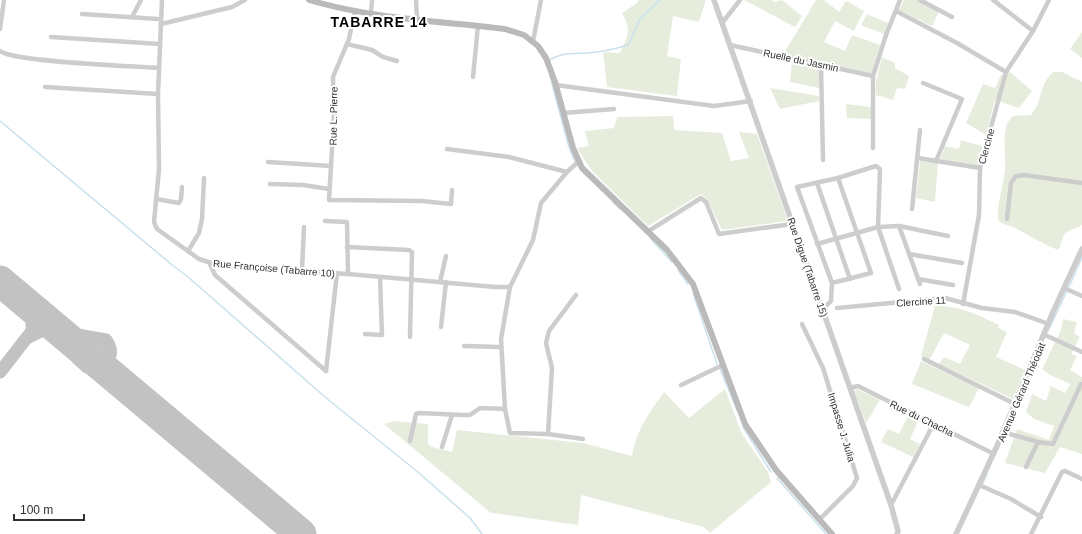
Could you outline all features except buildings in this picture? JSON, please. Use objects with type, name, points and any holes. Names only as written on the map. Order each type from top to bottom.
[{"type":"main road","points":[[309,0],[371,13],[515,31],[533,41],[546,58],[556,85],[578,162],[592,179],[667,250],[693,284],[745,424],[752,437],[765,457],[832,534]]},
{"type":"street","points":[[0,29],[4,0]]},
{"type":"street","points":[[132,17],[142,0]]},
{"type":"street","name":"Rue Françoise (Tabarre 10)","points":[[162,0],[158,94],[159,169],[155,226],[157,229],[188,251],[210,264],[220,266],[302,270],[495,287],[510,287]]},
{"type":"street","points":[[161,24],[232,6],[245,0]]},
{"type":"street","points":[[371,13],[372,0]]},
{"type":"street","points":[[416,0],[417,19]]},
{"type":"street","points":[[533,41],[541,0]]},
{"type":"street","name":"Rue Digue (Tabarre 15)","points":[[714,0],[751,101],[792,224],[891,505],[898,531],[897,534]]},
{"type":"street","points":[[722,23],[740,0]]},
{"type":"street","points":[[873,148],[872,76],[900,0]]},
{"type":"street","points":[[920,0],[952,17]]},
{"type":"street","points":[[993,0],[1033,31]]},
{"type":"street","name":"Clercine","points":[[963,304],[978,215],[980,168],[1006,72],[1033,31],[1049,0]]},
{"type":"street","name":"Rue L. Pierre","points":[[356,10],[347,44],[334,77],[334,116],[329,200],[422,201],[451,204],[452,190]]},
{"type":"street","points":[[896,11],[957,42],[1006,72]]},
{"type":"street","points":[[82,14],[158,19]]},
{"type":"street","points":[[473,77],[478,26]]},
{"type":"street","points":[[51,37],[160,44]]},
{"type":"street","points":[[347,44],[372,50],[383,57],[397,61]]},
{"type":"street","name":"Ruelle du Jasmin","points":[[730,45],[872,76]]},
{"type":"street","points":[[0,51],[6,54],[34,59],[159,68]]},
{"type":"street","points":[[821,65],[823,160]]},
{"type":"street","points":[[923,83],[962,99],[936,161]]},
{"type":"street","points":[[556,85],[714,106],[751,101]]},
{"type":"street","points":[[45,87],[158,94]]},
{"type":"street","points":[[563,113],[614,109]]},
{"type":"street","points":[[912,209],[920,130]]},
{"type":"street","points":[[447,149],[509,157],[567,172]]},
{"type":"street","points":[[918,158],[980,168]]},
{"type":"street","points":[[268,162],[331,166]]},
{"type":"street","points":[[578,162],[567,172],[541,203],[533,240],[510,287],[501,347],[505,409],[510,433],[548,434],[583,439]]},
{"type":"street","points":[[823,309],[831,301],[832,283],[797,187],[838,178],[876,166],[880,169],[878,227],[899,289]]},
{"type":"street","points":[[1007,219],[1011,183],[1016,176],[1024,175],[1082,183]]},
{"type":"street","points":[[188,251],[199,233],[202,219],[204,178]]},
{"type":"street","points":[[832,283],[870,273],[838,178]]},
{"type":"street","points":[[817,183],[850,279]]},
{"type":"street","points":[[270,184],[303,185],[329,189]]},
{"type":"street","points":[[156,198],[179,203],[181,199],[182,187]]},
{"type":"street","points":[[647,232],[701,198],[706,202],[719,234],[792,224]]},
{"type":"street","points":[[325,221],[347,222],[348,274]]},
{"type":"street","points":[[817,244],[878,227],[898,226],[948,236]]},
{"type":"street","points":[[898,226],[919,281],[953,285]]},
{"type":"street","points":[[302,270],[304,227]]},
{"type":"street","points":[[347,247],[410,251],[412,253],[410,337]]},
{"type":"street","name":"Avenue Gérard Théodat","points":[[956,534],[981,486],[1046,335],[1064,288],[1082,249]]},
{"type":"street","points":[[909,254],[962,263]]},
{"type":"street","points":[[440,282],[446,256]]},
{"type":"street","points":[[210,264],[215,275],[326,371],[337,273]]},
{"type":"street","points":[[365,334],[382,335],[380,277]]},
{"type":"street","points":[[441,327],[446,282]]},
{"type":"street","points":[[1064,288],[1082,296]]},
{"type":"street","points":[[548,434],[552,368],[546,343],[549,331],[576,295]]},
{"type":"street","name":"Clercine 11","points":[[838,308],[945,298],[963,304],[1015,312],[1049,324]]},
{"type":"street","name":"Impasse J. Julia","points":[[802,324],[823,368],[857,478],[853,486],[819,520]]},
{"type":"street","points":[[1046,335],[1082,352]]},
{"type":"street","points":[[464,346],[501,347]]},
{"type":"street","points":[[924,359],[1015,404]]},
{"type":"street","points":[[682,385],[723,365]]},
{"type":"street","points":[[1003,432],[1051,445],[1055,443],[1081,384]]},
{"type":"street","name":"Rue du Chacha","points":[[850,388],[858,386],[994,454]]},
{"type":"street","points":[[410,441],[416,414],[470,415],[480,408],[505,409]]},
{"type":"street","points":[[442,448],[452,415]]},
{"type":"street","points":[[891,505],[934,423]]},
{"type":"street","points":[[1026,467],[1038,442]]},
{"type":"street","points":[[1031,534],[1062,472],[1065,471],[1082,479]]},
{"type":"street","points":[[981,486],[1011,499],[1040,517]]},
{"type":"green space","points":[[639,0],[706,0],[699,22],[673,16],[667,56],[681,59],[677,96],[607,87],[603,52],[620,53],[628,33],[627,24],[622,13],[636,4]]},
{"type":"green space","points":[[744,0],[772,0],[774,2],[782,0],[802,16],[795,27]]},
{"type":"green space","points":[[816,0],[824,0],[839,12],[846,1],[864,11],[854,31],[835,21],[824,42],[845,51],[852,35],[880,45],[871,75],[783,55]]},
{"type":"green space","points":[[904,0],[925,0],[940,9],[932,26],[899,10]]},
{"type":"green space","points":[[867,14],[888,23],[884,34],[861,25]]},
{"type":"green space","points":[[1082,32],[1082,58],[1070,49]]},
{"type":"green space","points":[[882,57],[895,63],[895,68],[909,76],[905,89],[897,88],[893,100],[876,95],[876,81]]},
{"type":"green space","points":[[792,61],[819,68],[819,88],[790,82]]},
{"type":"green space","points":[[1010,72],[1032,91],[1019,108],[995,100],[986,135],[966,123],[983,84],[995,88],[1001,75]]},
{"type":"green space","points":[[1053,72],[1062,72],[1082,82],[1082,225],[1065,234],[1058,250],[998,220],[998,207],[1005,170],[1004,141],[1007,124],[1013,116],[1031,115],[1038,104],[1045,83]]},
{"type":"green space","points":[[770,88],[819,96],[819,101],[780,109]]},
{"type":"green space","points":[[846,104],[871,107],[871,119],[847,118]]},
{"type":"green space","points":[[673,116],[674,130],[722,133],[731,161],[749,158],[739,132],[757,134],[788,221],[722,230],[707,199],[701,194],[648,226],[592,171],[577,148],[589,146],[585,131],[614,128],[617,117]]},
{"type":"green space","points":[[961,140],[985,147],[977,166],[940,160],[945,146],[959,149]]},
{"type":"green space","points":[[920,161],[938,163],[935,202],[916,198]]},
{"type":"green space","points":[[935,306],[953,307],[968,311],[999,325],[998,328],[1007,332],[996,357],[1025,370],[1013,399],[939,364],[944,357],[960,364],[970,345],[944,333],[930,359],[921,356]]},
{"type":"green space","points":[[1063,319],[1077,322],[1074,333],[1080,337],[1071,354],[1077,356],[1070,370],[1082,377],[1082,454],[1060,447],[1045,473],[1005,463],[1017,429],[1049,440],[1054,426],[1034,419],[1026,412],[1032,394],[1046,401],[1051,386],[1065,393],[1070,384],[1050,375],[1042,369],[1061,330]]},
{"type":"green space","points":[[921,361],[979,388],[969,407],[912,384]]},
{"type":"green space","points":[[725,389],[742,434],[768,472],[771,482],[710,533],[704,527],[581,495],[578,525],[491,513],[384,424],[394,421],[428,424],[428,444],[432,447],[452,452],[457,430],[583,443],[632,456],[640,429],[664,392],[689,418]]},
{"type":"green space","points":[[857,389],[880,400],[866,423],[854,391]]},
{"type":"green space","points":[[909,414],[919,419],[910,439],[920,444],[913,457],[881,442],[888,429],[899,434]]},
{"type":"waterway","points":[[549,60],[563,55],[598,52],[628,45],[640,19],[660,0]]},
{"type":"waterway","points":[[550,76],[568,144],[575,162]]},
{"type":"waterway","points":[[0,121],[188,277],[325,397],[419,473],[470,518],[482,534]]},
{"type":"waterway","points":[[613,202],[620,209]]},
{"type":"waterway","points":[[650,238],[672,262]]},
{"type":"waterway","points":[[1069,287],[1082,257]]},
{"type":"waterway","points":[[678,270],[688,284]]},
{"type":"waterway","points":[[1048,331],[1067,291]]},
{"type":"waterway","points":[[693,293],[717,364]]},
{"type":"waterway","points":[[720,369],[737,410]]},
{"type":"waterway","points":[[1007,431],[1014,412]]},
{"type":"waterway","points":[[743,427],[771,472]]},
{"type":"waterway","points":[[1003,440],[1005,435]]},
{"type":"waterway","points":[[982,485],[987,474]]},
{"type":"waterway","points":[[777,478],[826,534]]},
{"type":"taxiway","points":[[0,372],[32,331],[32,308]]},
{"type":"taxiway","points":[[29,337],[41,331],[49,330],[106,340],[109,346],[110,356],[99,366],[87,367],[78,359],[73,343]]},
{"type":"runway","points":[[0,281],[301,534]]},
{"type":"district","name":"TABARRE 14","points":[[379,22]]}]
